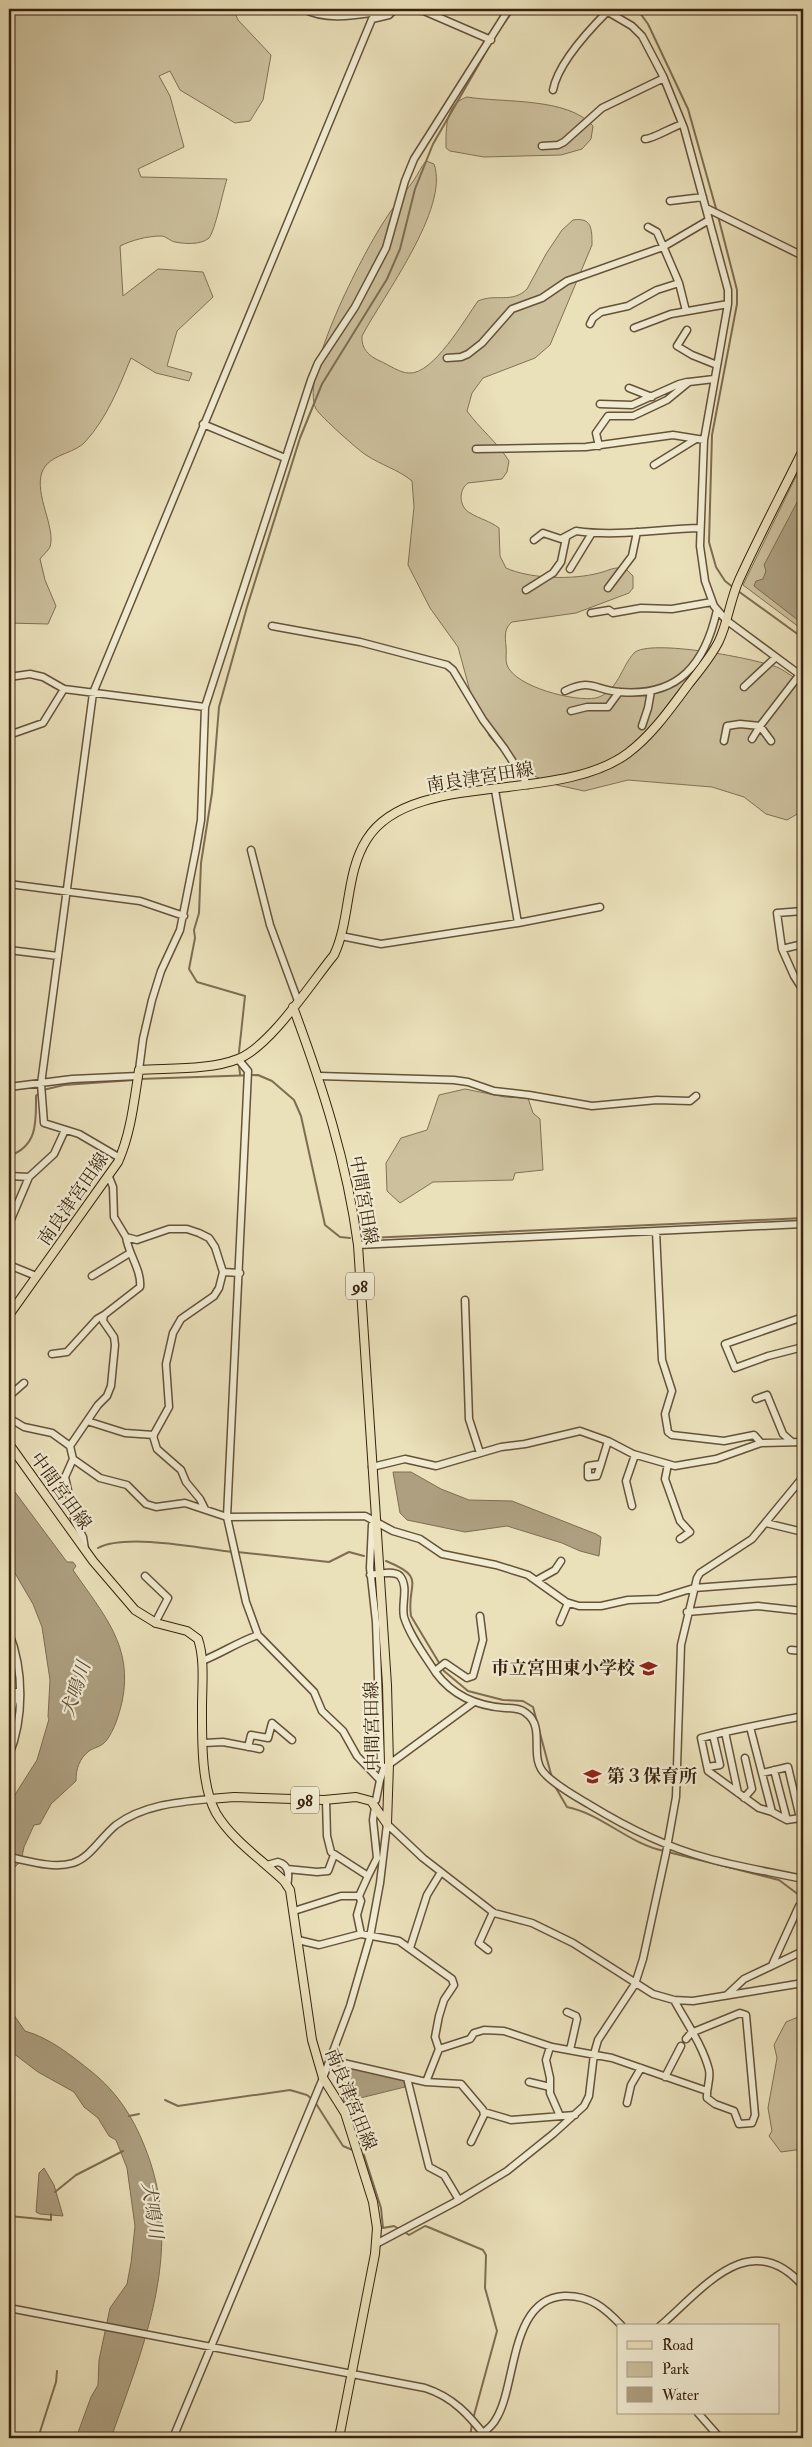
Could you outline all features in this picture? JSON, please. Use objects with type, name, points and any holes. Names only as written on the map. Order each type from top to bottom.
[{"type":"main road","name":"南良津宮田線","points":[[9,1314],[88,1202],[109,1177],[120,1158],[131,1122],[139,1073],[223,1064],[238,1059],[259,1046],[334,955],[341,936],[358,853],[368,836],[388,817],[411,804],[434,798],[584,775],[609,765],[628,753],[650,732],[705,663],[718,643],[738,583],[803,450]]},
{"type":"main road","name":"中間宮田線","points":[[295,1004],[319,1076],[346,1173],[358,1245],[372,1467],[373,1523],[379,1574],[387,1685],[385,1764],[387,1824]]},
{"type":"main road","name":"中間宮田線","points":[[9,1444],[85,1550],[135,1610],[154,1623],[196,1635],[202,1661],[206,1782],[210,1799]]},
{"type":"main road","name":"98","points":[[210,1799],[326,1800],[356,1797],[375,1804]]},
{"type":"main road","name":"南良津宮田線","points":[[210,1799],[226,1827],[287,1886],[294,1911],[312,2040],[323,2078],[345,2113],[373,2202],[377,2228],[376,2244],[339,2438]]},
{"type":"main road","points":[[375,1804],[387,1824]]},
{"type":"street","points":[[304,9],[324,15],[395,9],[424,11],[491,40]]},
{"type":"street","points":[[120,1158],[79,1134],[44,1123],[41,1084],[93,693],[372,19],[389,15],[395,9]]},
{"type":"street","points":[[9,1087],[139,1073],[143,1039],[156,988],[184,916],[201,820],[205,707],[285,458],[318,363],[356,307],[386,248],[405,181],[414,159],[509,9]]},
{"type":"street","points":[[553,90],[556,78],[590,29],[606,10],[632,26],[642,36],[664,78],[682,124],[728,290],[728,304],[717,365],[701,439],[700,528],[702,561],[712,602],[717,610],[726,620],[802,675],[760,726],[752,739]]},
{"type":"street","points":[[542,146],[558,145],[564,142],[602,108],[664,78]]},
{"type":"street","points":[[645,139],[650,140],[667,129],[682,124]]},
{"type":"street","points":[[670,201],[702,196]]},
{"type":"street","points":[[706,208],[803,256]]},
{"type":"street","points":[[447,358],[461,357],[468,354],[482,343],[512,309],[542,298],[567,281],[663,247],[709,220]]},
{"type":"street","points":[[648,227],[657,232],[679,283],[686,311]]},
{"type":"street","points":[[590,324],[593,318],[601,312],[628,306],[651,292],[679,283]]},
{"type":"street","points":[[634,328],[671,314],[728,304]]},
{"type":"street","points":[[687,330],[677,346],[692,355],[717,365]]},
{"type":"street","points":[[600,404],[632,405],[679,384],[714,379]]},
{"type":"street","points":[[599,446],[596,433],[608,416],[633,416],[667,400],[688,382]]},
{"type":"street","points":[[629,388],[652,397]]},
{"type":"street","points":[[203,424],[285,458]]},
{"type":"street","points":[[476,449],[599,446],[673,434],[701,439]]},
{"type":"street","points":[[654,464],[701,439]]},
{"type":"street","points":[[534,540],[543,533],[556,539],[566,538],[576,531],[592,533],[637,532],[660,529],[700,528]]},
{"type":"street","points":[[608,588],[632,556],[637,532]]},
{"type":"street","points":[[570,569],[592,533]]},
{"type":"street","points":[[526,590],[553,572],[561,562],[566,538]]},
{"type":"street","points":[[591,613],[609,610],[614,613],[641,608],[672,609],[712,602]]},
{"type":"street","points":[[565,691],[580,684],[618,692],[651,691],[674,684],[699,660],[712,633],[717,610]]},
{"type":"street","points":[[272,626],[360,642],[447,665],[453,670],[483,720],[528,785]]},
{"type":"street","points":[[744,687],[776,657]]},
{"type":"street","points":[[9,677],[30,674],[43,677],[64,689],[205,707]]},
{"type":"street","points":[[9,735],[43,723],[64,689]]},
{"type":"street","points":[[642,726],[647,713],[651,691]]},
{"type":"street","points":[[572,712],[587,707],[608,706],[618,692]]},
{"type":"street","points":[[724,741],[727,726],[740,724],[760,726],[771,741]]},
{"type":"street","points":[[495,790],[518,923]]},
{"type":"street","points":[[251,850],[270,925],[295,1004]]},
{"type":"street","points":[[9,884],[140,901],[184,916]]},
{"type":"street","points":[[341,936],[381,944],[518,923],[600,907]]},
{"type":"street","points":[[803,911],[777,913],[782,949],[794,976],[803,990]]},
{"type":"street","points":[[782,949],[803,944]]},
{"type":"street","points":[[9,950],[58,956]]},
{"type":"street","points":[[238,1059],[248,1071],[248,1078],[228,1517],[246,1602],[258,1635],[314,1692],[322,1711],[343,1731],[357,1756],[380,1780]]},
{"type":"street","points":[[319,1076],[461,1081],[494,1091],[530,1094],[592,1106],[657,1100],[690,1101],[696,1096]]},
{"type":"street","points":[[9,1224],[28,1177],[54,1154],[65,1130]]},
{"type":"street","points":[[9,1176],[28,1177]]},
{"type":"street","points":[[52,1354],[67,1352],[97,1319],[140,1287],[140,1279],[126,1237],[114,1217],[113,1187],[109,1177]]},
{"type":"street","points":[[358,1245],[803,1224]]},
{"type":"street","points":[[126,1237],[137,1240],[169,1229],[188,1229],[209,1238],[215,1247],[223,1272],[219,1288],[214,1296],[181,1319],[173,1333],[166,1364],[169,1407],[154,1435],[157,1449],[181,1470],[186,1482],[200,1499],[205,1509]]},
{"type":"street","points":[[656,1231],[662,1360],[672,1390],[665,1414],[668,1432],[724,1441],[754,1435],[761,1442]]},
{"type":"street","points":[[92,1276],[130,1253]]},
{"type":"street","points":[[9,1265],[36,1276]]},
{"type":"street","points":[[223,1272],[240,1273]]},
{"type":"street","points":[[465,1300],[469,1420],[480,1453]]},
{"type":"street","points":[[70,1446],[98,1405],[107,1396],[111,1386],[115,1344],[114,1338],[103,1321],[104,1315]]},
{"type":"street","points":[[803,1317],[725,1344],[735,1368],[768,1356],[803,1348]]},
{"type":"street","points":[[9,1396],[24,1383]]},
{"type":"street","points":[[756,1399],[767,1395],[783,1434],[794,1442]]},
{"type":"street","points":[[9,1418],[24,1427],[52,1433],[70,1446],[73,1459],[65,1477],[75,1522],[83,1537],[85,1550]]},
{"type":"street","points":[[87,1421],[125,1432],[154,1435]]},
{"type":"street","points":[[372,1467],[406,1458],[436,1466],[501,1447],[525,1444],[571,1432],[589,1433],[635,1455],[682,1466],[716,1458],[761,1442],[803,1442]]},
{"type":"street","points":[[601,1464],[608,1442]]},
{"type":"street","points":[[632,1506],[626,1481],[635,1455]]},
{"type":"street","points":[[73,1459],[100,1478],[127,1485],[146,1504],[156,1507],[185,1503],[228,1517],[366,1516],[373,1523],[420,1539],[442,1554],[496,1565],[537,1580],[568,1602],[587,1606],[601,1606],[628,1600],[658,1599],[694,1588],[803,1580]]},
{"type":"street","points":[[668,1464],[665,1479],[680,1521],[690,1532],[680,1539]]},
{"type":"street","points":[[376,2244],[459,2200],[517,2164],[584,2106],[589,2096],[594,2054],[601,2034],[635,1984],[647,1944],[676,1797],[681,1645],[694,1588],[700,1573],[738,1550],[766,1523],[803,1477]]},
{"type":"street","points":[[173,2438],[323,2078],[350,2006],[370,1938],[380,1882],[380,1858],[373,1820],[380,1780],[385,1764],[376,1622],[370,1575],[373,1523]]},
{"type":"street","points":[[766,1523],[803,1532]]},
{"type":"street","points":[[537,1580],[555,1570],[561,1561]]},
{"type":"street","points":[[370,1575],[393,1574],[400,1577],[404,1585],[404,1616],[435,1671],[447,1685],[474,1702],[516,1708],[529,1714],[536,1732],[538,1763],[547,1776],[558,1784],[614,1819],[667,1848],[803,1879]]},
{"type":"street","points":[[145,1576],[168,1598],[154,1623]]},
{"type":"street","points":[[560,1622],[568,1602]]},
{"type":"street","points":[[687,1612],[758,1606],[803,1611]]},
{"type":"street","points":[[435,1671],[448,1664],[468,1678],[473,1676],[483,1640],[480,1616]]},
{"type":"street","points":[[9,1634],[19,1678],[19,1706],[9,1755]]},
{"type":"street","points":[[202,1661],[224,1652],[239,1642],[258,1635]]},
{"type":"street","points":[[791,1650],[803,1651]]},
{"type":"street","points":[[9,1722],[19,1678]]},
{"type":"street","points":[[385,1764],[474,1702]]},
{"type":"street","points":[[762,1773],[788,1767],[800,1818],[787,1820],[772,1812],[763,1810],[708,1771],[701,1738],[803,1716]]},
{"type":"street","points":[[248,1746],[251,1735],[268,1738],[272,1723],[292,1740]]},
{"type":"street","points":[[750,1727],[772,1812]]},
{"type":"street","points":[[725,1732],[741,1796]]},
{"type":"street","points":[[708,1767],[720,1765],[713,1735]]},
{"type":"street","points":[[204,1743],[223,1742],[260,1749]]},
{"type":"street","points":[[741,1796],[752,1789],[745,1758]]},
{"type":"street","points":[[774,1770],[787,1820]]},
{"type":"street","points":[[9,1857],[48,1865],[66,1864],[81,1859],[116,1825],[141,1812],[177,1802],[210,1799]]},
{"type":"street","points":[[326,1800],[327,1836],[334,1855],[380,1882]]},
{"type":"street","points":[[361,1934],[357,1915],[360,1901],[359,1896],[367,1876],[380,1858],[387,1824]]},
{"type":"street","points":[[387,1824],[424,1858],[493,1912],[532,1923],[574,1942],[635,1984],[653,1994],[674,2000],[693,2001],[803,1983]]},
{"type":"street","points":[[287,1868],[317,1872],[328,1871],[334,1855]]},
{"type":"street","points":[[267,1865],[278,1862],[283,1863],[287,1868],[287,1886]]},
{"type":"street","points":[[410,1948],[427,1895],[441,1872]]},
{"type":"street","points":[[294,1911],[341,1896],[359,1896]]},
{"type":"street","points":[[772,1963],[799,1906]]},
{"type":"street","points":[[488,1950],[479,1943],[493,1912]]},
{"type":"street","points":[[298,1940],[319,1945],[361,1934],[370,1938],[399,1941],[452,1979],[454,1985],[444,2000],[435,2037],[439,2050],[426,2082]]},
{"type":"street","points":[[727,1996],[738,1982],[772,1963],[803,1951]]},
{"type":"street","points":[[674,2000],[692,2032],[709,2073],[707,2091],[709,2100],[734,2111],[739,2124],[754,2121],[747,2018],[744,2014],[740,2013],[692,2032],[686,2039]]},
{"type":"street","points":[[567,2012],[576,2016],[577,2019],[570,2050]]},
{"type":"street","points":[[439,2050],[470,2039],[474,2033],[484,2030],[504,2031],[550,2047],[612,2058],[707,2091]]},
{"type":"street","points":[[665,2077],[681,2046]]},
{"type":"street","points":[[550,2047],[546,2060],[550,2096],[560,2116]]},
{"type":"street","points":[[330,2060],[426,2082],[462,2084],[484,2112],[511,2120],[575,2115]]},
{"type":"street","points":[[627,2103],[631,2085],[641,2068]]},
{"type":"street","points":[[407,2078],[429,2166],[448,2180],[459,2200]]},
{"type":"street","points":[[529,2082],[550,2086]]},
{"type":"street","points":[[471,2142],[484,2112]]},
{"type":"street","points":[[662,2324],[722,2272],[742,2262],[769,2262],[789,2272],[803,2286]]},
{"type":"street","points":[[9,2308],[406,2383],[440,2393],[464,2410],[485,2436],[497,2418],[524,2328],[541,2305],[558,2296],[582,2297],[602,2305],[620,2324]]},
{"type":"street","points":[[699,2414],[720,2438]]},
{"type":"green space","points":[[9,9],[233,9],[238,20],[271,55],[263,100],[250,121],[235,123],[180,90],[170,71],[159,76],[170,96],[184,147],[138,169],[141,177],[227,179],[214,228],[206,240],[197,243],[183,243],[163,236],[156,236],[120,246],[123,296],[158,269],[203,272],[213,297],[177,331],[167,366],[192,373],[189,381],[156,373],[131,358],[112,402],[93,433],[80,446],[50,461],[45,466],[40,481],[51,539],[50,547],[40,559],[45,580],[56,606],[48,624],[9,623]]},
{"type":"green space","points":[[467,97],[534,103],[568,110],[582,117],[593,126],[591,139],[582,149],[561,155],[484,157],[450,151],[446,148],[448,118],[454,105]]},
{"type":"green space","points":[[426,161],[434,164],[436,182],[432,204],[424,227],[412,252],[362,336],[364,348],[369,354],[398,370],[409,373],[418,371],[428,365],[448,344],[478,301],[516,296],[527,289],[546,254],[562,230],[573,220],[584,220],[587,222],[590,225],[592,234],[592,245],[550,345],[535,358],[483,378],[472,393],[467,411],[509,461],[507,472],[502,479],[468,483],[461,494],[461,498],[466,510],[499,528],[500,556],[506,568],[516,572],[539,576],[577,577],[614,568],[625,568],[633,576],[633,588],[629,593],[576,613],[512,622],[506,633],[507,665],[512,673],[533,686],[561,695],[586,699],[596,698],[609,690],[634,653],[644,649],[660,648],[705,651],[779,668],[803,686],[803,803],[799,813],[787,820],[766,814],[744,797],[712,787],[628,780],[584,791],[548,783],[514,765],[489,736],[470,691],[458,647],[430,608],[408,565],[414,507],[412,481],[366,455],[340,433],[316,409],[313,393],[316,370],[324,343],[362,260],[383,223]]},
{"type":"green space","points":[[803,462],[803,630],[743,585]]},
{"type":"green space","points":[[465,1089],[505,1097],[528,1098],[533,1113],[540,1119],[543,1170],[515,1173],[513,1180],[433,1182],[400,1203],[387,1191],[386,1163],[401,1138],[427,1130],[439,1095]]},
{"type":"green space","points":[[803,2015],[803,2149],[781,2152],[769,2136],[772,2131],[768,2108],[777,2058],[774,2045],[786,2022]]},
{"type":"water","points":[[803,491],[803,624],[754,586],[756,581],[763,579],[766,571],[764,565]]},
{"type":"water","points":[[393,1472],[411,1472],[441,1489],[469,1500],[512,1501],[596,1534],[601,1537],[599,1556],[507,1526],[465,1532],[407,1520],[400,1513]]},
{"type":"water","name":"犬鳴川","points":[[9,1484],[67,1562],[73,1562],[76,1566],[73,1570],[105,1616],[120,1647],[124,1664],[125,1682],[122,1702],[114,1728],[109,1737],[100,1746],[89,1751],[80,1761],[77,1768],[76,1781],[51,1804],[40,1824],[34,1825],[24,1847],[21,1861],[9,1873],[9,1804],[37,1760],[49,1719],[50,1680],[42,1627],[33,1604],[9,1563]]},
{"type":"water","name":"犬鳴川","points":[[9,2008],[25,2031],[43,2038],[69,2054],[109,2087],[129,2115],[140,2135],[156,2183],[161,2220],[161,2257],[156,2293],[136,2366],[111,2438],[76,2438],[91,2397],[98,2385],[99,2360],[110,2308],[127,2284],[131,2263],[135,2226],[127,2168],[116,2140],[109,2136],[98,2118],[84,2107],[74,2092],[38,2072],[9,2050]]},
{"type":"water","points":[[342,2066],[404,2080],[405,2087],[344,2102],[342,2084],[349,2082],[349,2077],[342,2077]]},
{"type":"water","points":[[44,2168],[54,2185],[63,2216],[36,2212],[39,2173]]},
{"type":"waterway","points":[[239,1052],[245,996],[197,982],[189,969],[195,938],[194,930],[199,913],[201,863],[212,793],[219,707],[247,607],[300,438],[322,384],[387,279],[400,249],[415,189],[433,144],[494,38],[514,9]]},
{"type":"waterway","points":[[637,9],[648,24],[688,109],[717,212]]},
{"type":"waterway","points":[[718,216],[737,290],[737,304],[712,435],[709,542],[716,567],[725,581],[734,588]]},
{"type":"waterway","points":[[738,591],[803,638]]},
{"type":"waterway","points":[[239,1066],[240,1074]]},
{"type":"waterway","points":[[139,1079],[258,1075],[272,1081],[294,1100],[301,1116],[325,1225],[340,1237],[350,1238]]},
{"type":"waterway","points":[[43,1090],[64,1085],[134,1080]]},
{"type":"waterway","points":[[9,1156],[18,1152],[30,1139],[35,1124],[36,1096],[39,1093]]},
{"type":"waterway","points":[[369,1238],[803,1218]]},
{"type":"waterway","points":[[98,1548],[110,1544],[144,1542],[232,1552]]},
{"type":"waterway","points":[[237,1552],[329,1562],[349,1552],[364,1556]]},
{"type":"waterway","points":[[386,1561],[407,1572],[411,1577],[411,1616],[444,1671],[468,1691],[503,1700],[523,1701],[533,1707],[552,1778]]},
{"type":"waterway","points":[[553,1783],[567,1807],[592,1816],[639,1842],[664,1851]]},
{"type":"waterway","points":[[668,1852],[779,1880],[803,1898]]},
{"type":"waterway","points":[[165,2100],[178,2106],[290,2090],[307,2095],[312,2099]]},
{"type":"waterway","points":[[315,2102],[343,2146],[355,2151]]},
{"type":"waterway","points":[[129,2116],[139,2114]]},
{"type":"waterway","points":[[55,2192],[76,2175],[123,2151]]},
{"type":"waterway","points":[[361,2154],[364,2155],[381,2208],[383,2228],[394,2226],[399,2229]]},
{"type":"waterway","points":[[9,2216],[51,2220],[51,2214]]},
{"type":"waterway","points":[[403,2231],[409,2235],[425,2226],[483,2250],[486,2255],[485,2288],[497,2331],[473,2419]]},
{"type":"waterway","points":[[38,2438],[56,2382],[57,2371]]},
{"type":"waterway","points":[[470,2438],[472,2423]]},
{"type":"place","name":"市立宮田東小学校","points":[[649,1668]]},
{"type":"place","name":"第３保育所","points":[[593,1776]]}]
